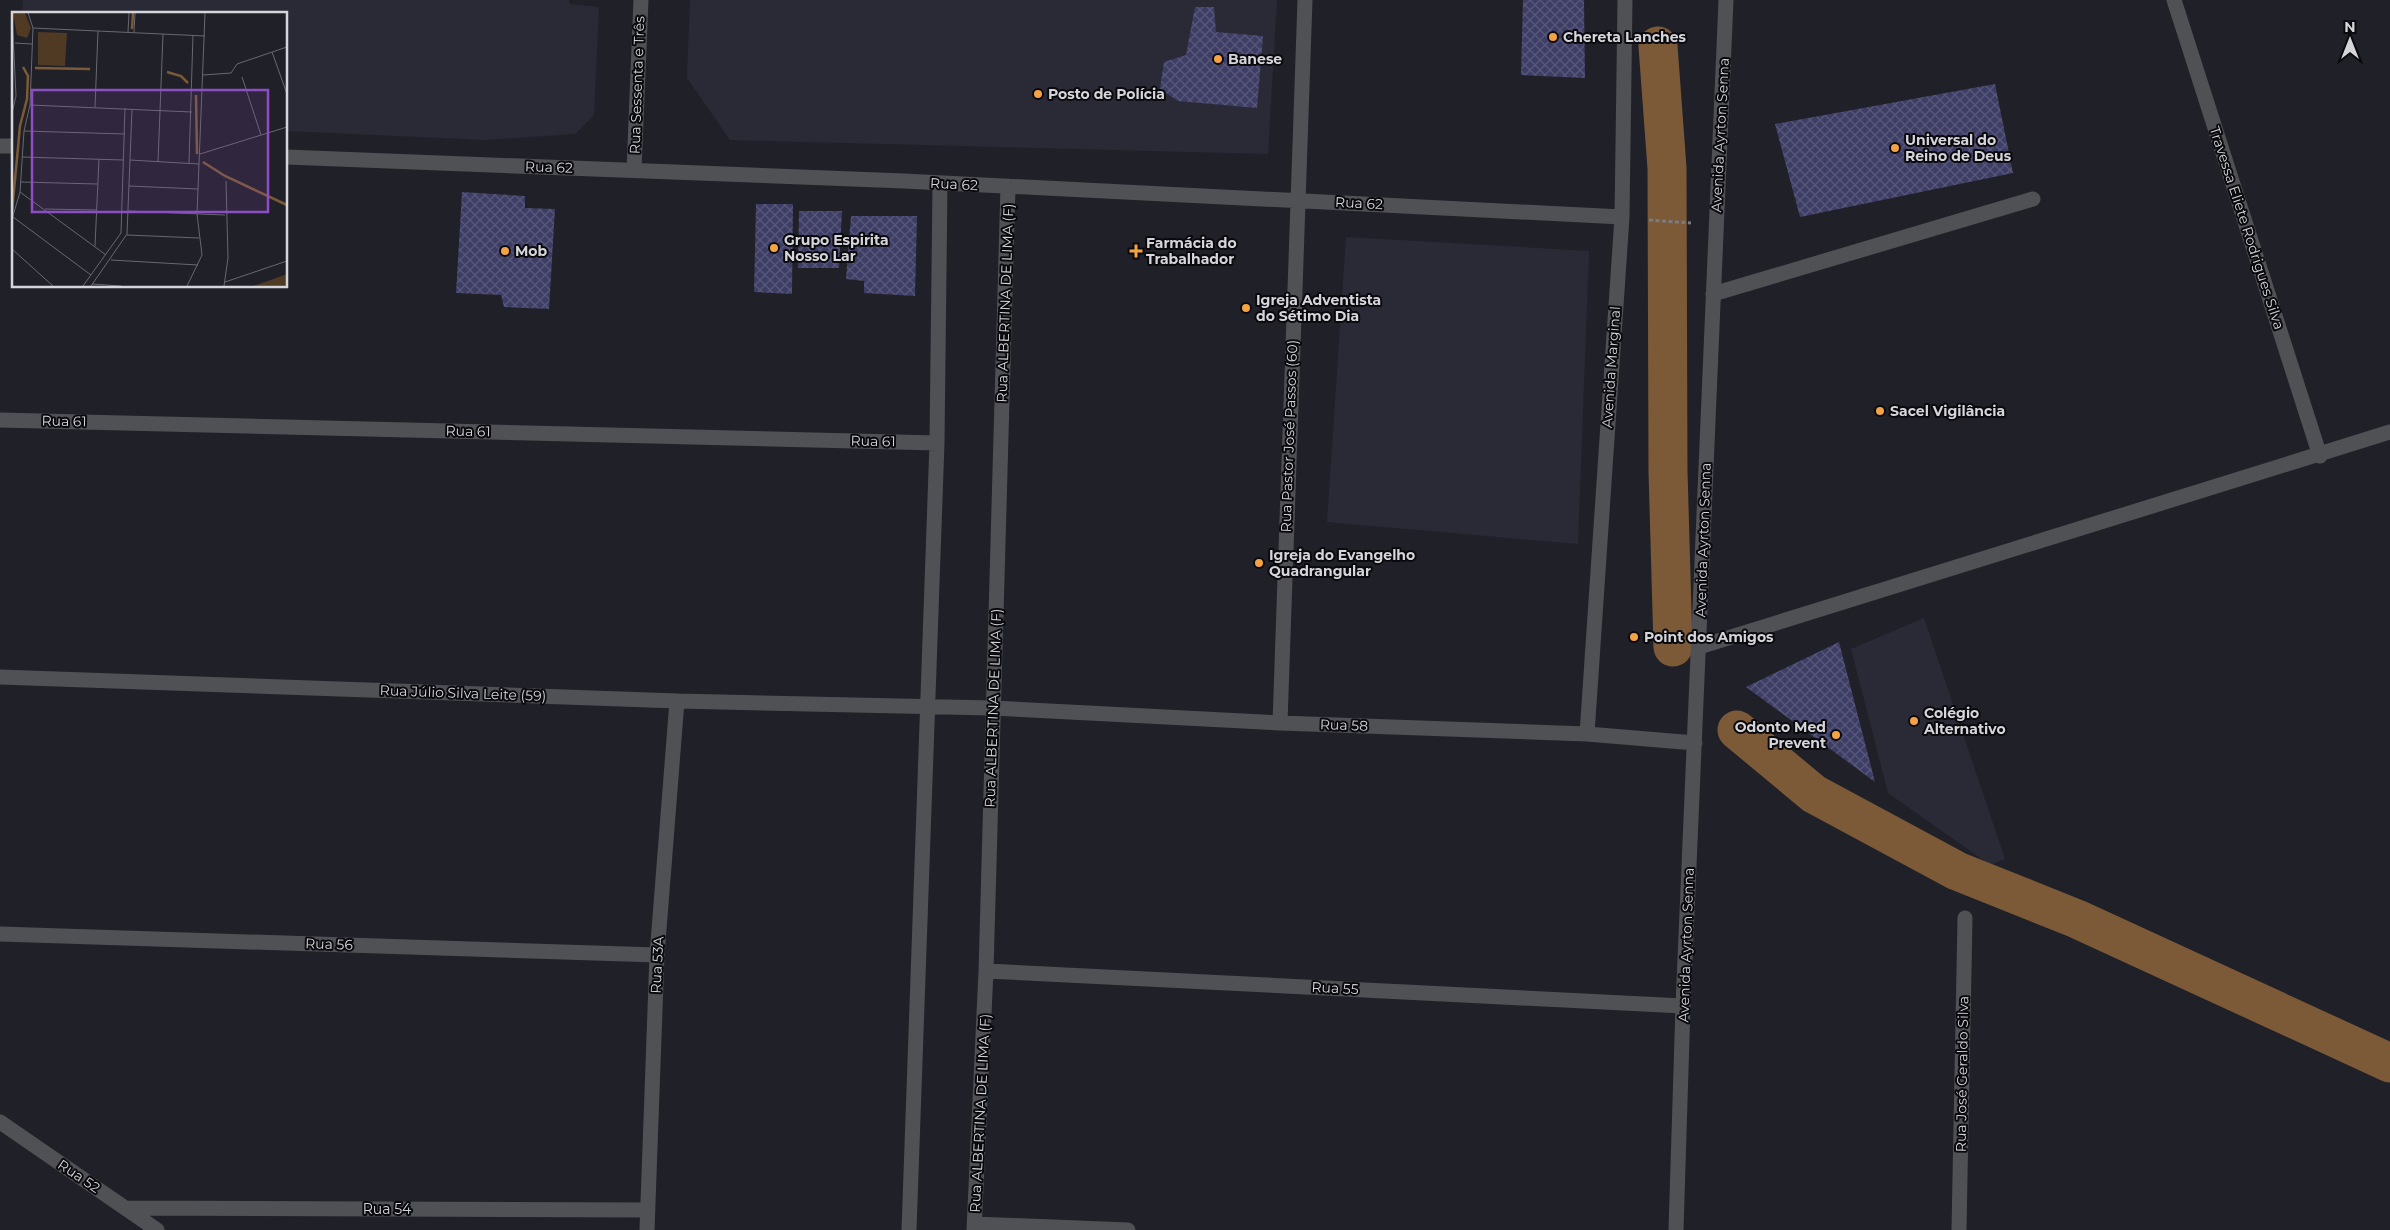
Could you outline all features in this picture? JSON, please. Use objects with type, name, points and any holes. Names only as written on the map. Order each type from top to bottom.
[{"type":"street","name":"Rua Sessenta e Três","points":[[634,170],[640,0]]},
{"type":"street","name":"Rua Pastor José Passos (60)","points":[[1280,723],[1305,0]]},
{"type":"street","name":"Avenida Marginal","points":[[1587,734],[1622,217],[1625,0]]},
{"type":"street","name":"Avenida Ayrton Senna","points":[[1676,1230],[1683,1006],[1726,0]]},
{"type":"street","name":"Travessa Eliete Rodrigues Silva","points":[[2174,0],[2320,456]]},
{"type":"street","name":"Rua 62","points":[[288,157],[1008,186],[1297,199],[1622,217]]},
{"type":"street","points":[[909,1230],[926,706],[937,443],[940,183]]},
{"type":"street","name":"Rua ALBERTINA DE LIMA (F)","points":[[974,1227],[986,971],[1008,186]]},
{"type":"street","points":[[1713,294],[2034,199]]},
{"type":"street","name":"Rua 61","points":[[0,420],[937,443]]},
{"type":"street","points":[[1699,647],[2320,456],[2390,432]]},
{"type":"street","name":"Rua Júlio Silva Leite (59)","points":[[0,677],[677,701],[992,708]]},
{"type":"street","name":"Rua 53A","points":[[647,1230],[657,955],[677,701]]},
{"type":"street","name":"Rua 58","points":[[992,708],[1280,723],[1587,734],[1695,743]]},
{"type":"street","name":"Rua José Geraldo Silva","points":[[1959,1230],[1965,918]]},
{"type":"street","name":"Rua 56","points":[[0,934],[657,955]]},
{"type":"street","name":"Rua 55","points":[[986,971],[1683,1006]]},
{"type":"street","name":"Rua 52","points":[[0,1122],[157,1230]]},
{"type":"street","name":"Rua 54","points":[[126,1208],[648,1210]]},
{"type":"street","points":[[974,1227],[1128,1230]]},
{"type":"path","points":[[1647,220],[1700,224]]},
{"type":"shaded area","points":[[23,0],[569,0],[570,4],[599,7],[594,115],[575,134],[485,140],[288,131],[288,12],[22,12]]},
{"type":"shaded area","points":[[690,0],[1277,0],[1268,154],[730,140],[687,78]]},
{"type":"shaded area","points":[[1346,237],[1589,251],[1578,544],[1327,522]]},
{"type":"shaded area","name":"Colégio Alternativo","points":[[1924,618],[2005,859],[1990,865],[1888,793],[1851,649]]},
{"type":"building","name":"Chereta Lanches","points":[[1523,0],[1584,0],[1585,78],[1521,75]]},
{"type":"building","name":"Banese","points":[[1195,7],[1214,7],[1216,32],[1263,36],[1257,108],[1178,101],[1160,89],[1164,62],[1186,55]]},
{"type":"building","name":"Universal do Reino de Deus","points":[[1995,84],[2013,173],[1800,217],[1775,124]]},
{"type":"building","name":"Mob","points":[[462,192],[525,196],[525,208],[555,209],[549,309],[504,307],[501,295],[456,293]]},
{"type":"building","name":"Grupo Espirita Nosso Lar","points":[[756,204],[793,204],[792,294],[754,292]]},
{"type":"building","points":[[799,211],[842,211],[839,268],[798,268]]},
{"type":"building","points":[[851,216],[917,216],[915,296],[864,293],[864,281],[846,279]]},
{"type":"building","name":"Odonto Med Prevent","points":[[1839,642],[1875,782],[1746,687]]},
{"type":"waterway","points":[[1658,46],[1667,168],[1668,471],[1673,647]]},
{"type":"waterway","points":[[1737,730],[1814,794],[1957,871],[2077,919],[2390,1063]]},
{"type":"place","name":"Chereta Lanches","points":[[1553,37]]},
{"type":"place","name":"Banese","points":[[1218,59]]},
{"type":"place","name":"Posto de Polícia","points":[[1038,94]]},
{"type":"place","name":"Universal do Reino de Deus","points":[[1895,148]]},
{"type":"place","name":"Grupo Espirita Nosso Lar","points":[[774,248]]},
{"type":"place","name":"Mob","points":[[505,251]]},
{"type":"place","name":"Farmácia do Trabalhador","points":[[1136,251]]},
{"type":"place","name":"Igreja Adventista do Sétimo Dia","points":[[1246,308]]},
{"type":"place","name":"Sacel Vigilância","points":[[1880,411]]},
{"type":"place","name":"Igreja do Evangelho Quadrangular","points":[[1259,563]]},
{"type":"place","name":"Point dos Amigos","points":[[1634,637]]},
{"type":"place","name":"Colégio Alternativo","points":[[1914,721]]},
{"type":"place","name":"Odonto Med Prevent","points":[[1836,735]]}]
